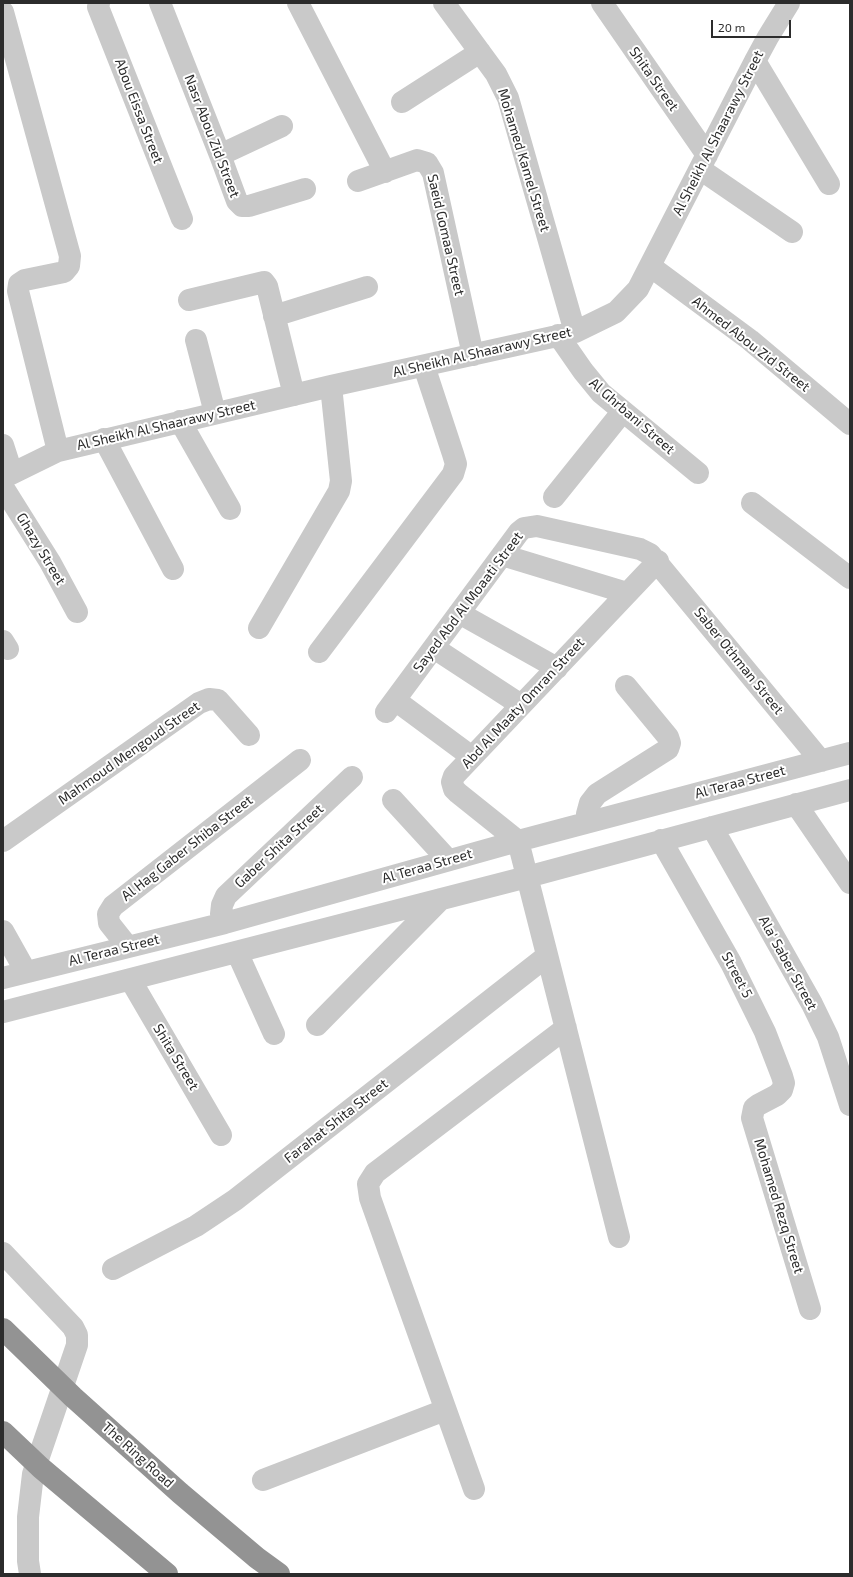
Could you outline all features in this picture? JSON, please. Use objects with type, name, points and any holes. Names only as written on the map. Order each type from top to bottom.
[{"type":"highway","name":"The Ring Road","points":[[3,1329],[73,1397],[180,1493],[257,1558],[279,1574]]},
{"type":"highway","points":[[3,1432],[41,1468],[167,1574]]},
{"type":"street","name":"Abou Eissa Street","points":[[99,3],[98,7],[182,219]]},
{"type":"street","name":"Nasr Abou Zid Street","points":[[160,3],[237,201],[242,206],[249,206],[305,189]]},
{"type":"street","points":[[298,3],[384,172]]},
{"type":"street","name":"Mohamed Kamel Street","points":[[444,3],[496,74],[508,98],[567,333]]},
{"type":"street","name":"Shita Street","points":[[602,3],[703,162]]},
{"type":"street","name":"Al Sheikh Al Shaarawy Street","points":[[6,479],[58,451],[180,421],[567,333],[616,312],[638,289],[755,61],[789,3]]},
{"type":"street","points":[[3,12],[70,256],[69,266],[64,272],[25,280],[19,284],[18,291],[58,451]]},
{"type":"street","points":[[402,102],[480,52]]},
{"type":"street","points":[[755,61],[829,184]]},
{"type":"street","points":[[220,155],[282,126]]},
{"type":"street","name":"Saeid Gomaa Street","points":[[358,181],[417,160],[427,163],[433,173],[473,355]]},
{"type":"street","points":[[703,162],[792,232]]},
{"type":"street","name":"Ahmed Abou Zid Street","points":[[650,266],[750,340],[850,424]]},
{"type":"street","points":[[189,300],[264,282],[267,286],[294,395]]},
{"type":"street","points":[[274,316],[367,287]]},
{"type":"street","name":"Al Ghrbani Street","points":[[567,333],[583,371],[601,393],[698,473]]},
{"type":"street","points":[[196,340],[215,413]]},
{"type":"street","points":[[319,652],[453,474],[456,464],[424,366]]},
{"type":"street","points":[[259,628],[339,491],[341,481],[331,386]]},
{"type":"street","points":[[554,497],[623,411]]},
{"type":"street","points":[[180,421],[230,509]]},
{"type":"street","points":[[104,439],[173,569]]},
{"type":"street","name":"Ghazy Street","points":[[3,446],[6,479],[38,543],[78,612]]},
{"type":"street","points":[[752,503],[850,578]]},
{"type":"street","name":"Sayed Abd Al Moaati Street","points":[[472,757],[391,706],[519,532],[524,528],[537,526],[640,549],[650,554],[658,561]]},
{"type":"street","points":[[502,555],[627,593]]},
{"type":"street","name":"Abd Al Maaty Omran Street","points":[[518,841],[454,788],[452,782],[454,776],[658,561]]},
{"type":"street","name":"Saber Othman Street","points":[[658,561],[821,761]]},
{"type":"street","points":[[459,613],[557,668]]},
{"type":"street","points":[[434,648],[521,705]]},
{"type":"street","points":[[588,822],[587,814],[590,803],[597,794],[668,749],[670,743],[668,737],[626,686]]},
{"type":"street","name":"Mahmoud Mengoud Street","points":[[3,841],[199,703],[209,699],[218,700],[249,735]]},
{"type":"street","name":"Al Teraa Street","points":[[3,978],[225,923],[448,860],[850,753]]},
{"type":"street","name":"Al Hag Gaber Shiba Street","points":[[128,947],[109,923],[108,914],[113,906],[300,760]]},
{"type":"street","name":"Gaber Shita Street","points":[[225,923],[221,914],[222,905],[226,896],[352,777]]},
{"type":"street","points":[[3,1012],[527,877],[850,790]]},
{"type":"street","points":[[393,800],[448,860]]},
{"type":"street","points":[[796,804],[850,883]]},
{"type":"street","name":"Ala' Saber Street","points":[[712,827],[812,1004],[828,1037],[850,1105]]},
{"type":"street","name":"Street 5","points":[[661,840],[742,983],[765,1032],[782,1076],[784,1083],[782,1090],[777,1096],[758,1105]]},
{"type":"street","points":[[518,841],[619,1237]]},
{"type":"street","points":[[317,1025],[442,898]]},
{"type":"street","points":[[3,931],[26,972]]},
{"type":"street","points":[[237,952],[274,1034]]},
{"type":"street","name":"Farahat Shita Street","points":[[113,1269],[196,1226],[235,1200],[547,956]]},
{"type":"street","name":"Shita Street","points":[[130,979],[221,1135]]},
{"type":"street","points":[[474,1489],[370,1198],[368,1184],[375,1173],[566,1028]]},
{"type":"street","name":"Mohamed Rezq Street","points":[[758,1105],[754,1108],[752,1118],[810,1309]]},
{"type":"street","points":[[3,1253],[73,1327],[77,1335],[78,1345],[34,1474],[28,1517],[28,1561],[30,1574]]},
{"type":"street","points":[[263,1480],[445,1410]]}]
